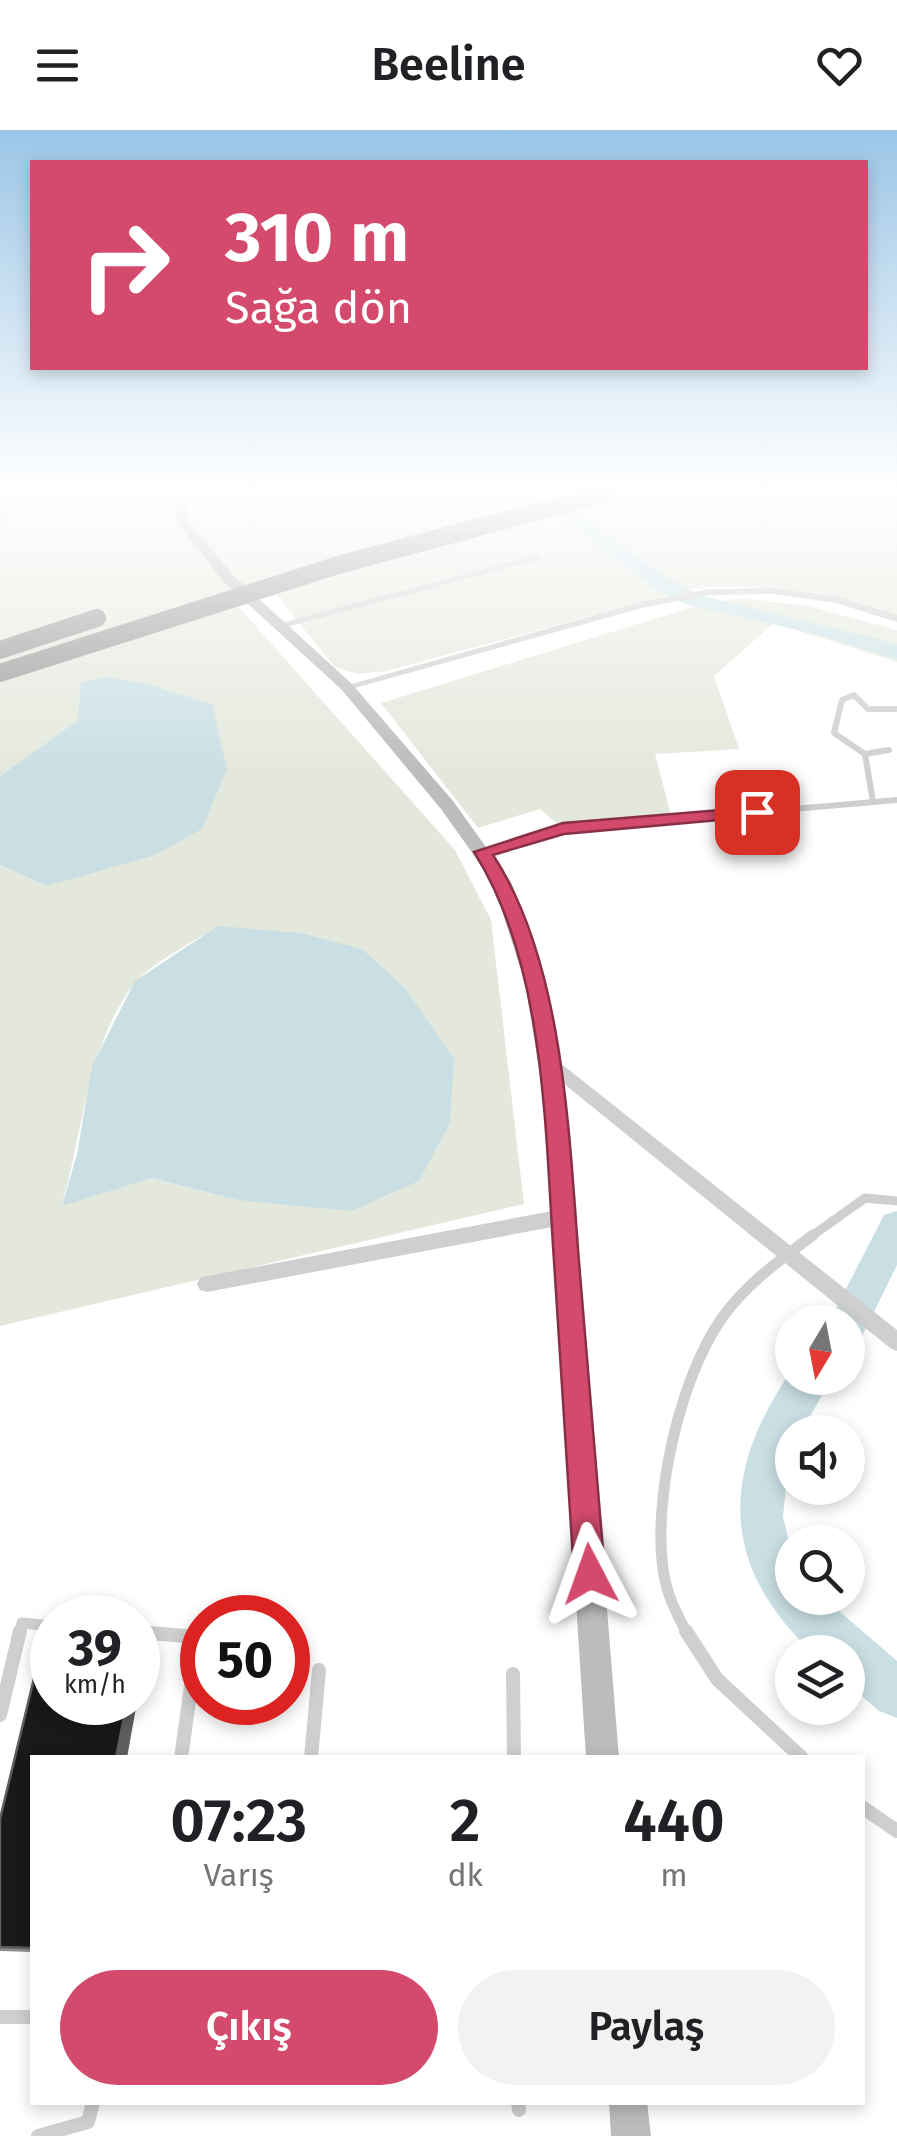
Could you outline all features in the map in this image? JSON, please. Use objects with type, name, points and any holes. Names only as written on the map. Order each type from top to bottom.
[{"type":"highway","points":[[0,673],[274,585]]},
{"type":"highway","points":[[0,650],[116,612]]},
{"type":"main road","points":[[235,585],[347,688],[483,852],[502,882],[535,983],[548,1062],[563,1217],[603,1755]]},
{"type":"main road","points":[[628,2105],[631,2136]]},
{"type":"street","points":[[347,688],[668,599],[709,592],[773,591],[838,600],[897,619]]},
{"type":"street","points":[[548,1062],[897,1342]]},
{"type":"street","points":[[207,1284],[563,1217]]},
{"type":"lane","points":[[280,626],[435,585]]},
{"type":"lane","points":[[889,750],[865,754],[834,733],[842,700],[854,695],[868,709],[897,709]]},
{"type":"lane","points":[[865,754],[873,802]]},
{"type":"lane","points":[[483,852],[563,828],[897,800]]},
{"type":"lane","points":[[799,1755],[710,1670],[667,1592],[663,1534],[668,1468],[684,1396],[722,1318],[787,1254],[865,1198],[897,1200]]},
{"type":"lane","points":[[0,1714],[22,1623],[30,1624]]},
{"type":"lane","points":[[160,1634],[198,1637],[181,1755]]},
{"type":"lane","points":[[311,1755],[319,1670]]},
{"type":"lane","points":[[513,1674],[514,1755]]},
{"type":"lane","points":[[865,1809],[897,1831]]},
{"type":"lane","points":[[0,2017],[30,2017]]},
{"type":"lane","points":[[38,2136],[88,2122],[92,2105]]},
{"type":"shaded area","points":[[0,585],[897,585],[897,618],[796,592],[747,587],[692,589],[386,671],[358,674],[335,667],[273,591],[235,603],[455,850],[491,920],[524,1204],[0,1326],[0,865],[47,886],[78,720],[0,776]],"holes":[[[218,926],[237,1200],[152,1178],[62,1205],[96,1061],[118,1008],[150,969]]]},
{"type":"shaded area","points":[[741,598],[808,606],[897,630],[897,662],[774,623],[714,676],[739,749],[655,754],[671,815],[559,825],[540,809],[478,828],[381,703],[693,607]]},
{"type":"shaded area","points":[[105,677],[144,683],[212,704],[227,769],[202,829],[155,855],[47,886],[0,865],[0,776],[78,720],[81,682]]},
{"type":"shaded area","points":[[218,926],[300,933],[362,949],[405,988],[454,1059],[450,1123],[419,1181],[351,1211],[237,1200],[152,1178],[62,1206],[77,1154],[92,1066],[135,981]]},
{"type":"building","points":[[30,1695],[30,1725],[122,1725],[117,1755],[30,1755],[30,1948],[0,1947],[0,1819]]},
{"type":"waterway","points":[[663,585],[715,607],[819,628],[897,652]]},
{"type":"waterway","points":[[858,1305],[897,1226]]},
{"type":"waterway","points":[[799,1395],[769,1458],[761,1516],[765,1545],[775,1573],[804,1612],[897,1693]]},
{"type":"route","points":[[590,1574],[554,1099],[535,983],[502,882],[483,852],[563,828],[757,812]]}]
